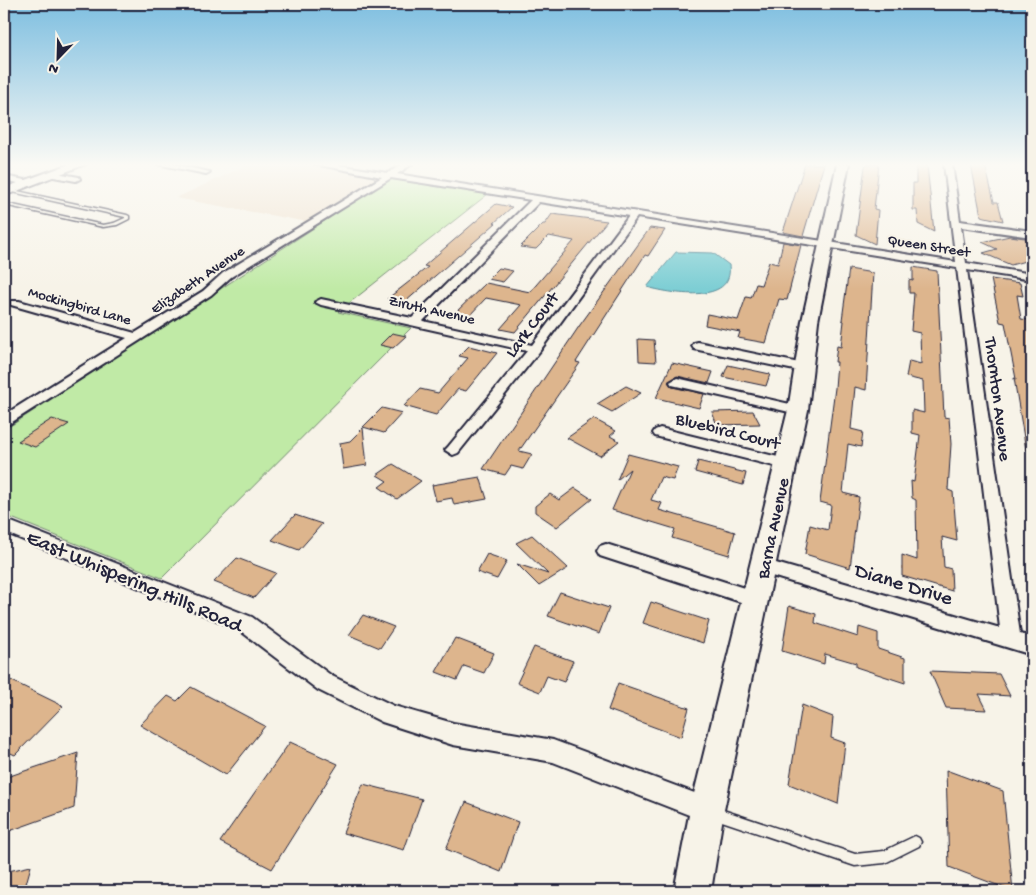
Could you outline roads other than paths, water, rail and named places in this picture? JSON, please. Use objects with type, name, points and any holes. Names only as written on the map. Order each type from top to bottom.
[{"type":"street","name":"Elizabeth Avenue","points":[[4,422],[207,293],[227,275],[340,206]]},
{"type":"street","points":[[415,322],[530,206]]},
{"type":"street","name":"Queen Street","points":[[574,206],[1032,277]]},
{"type":"street","name":"Barna Avenue","points":[[692,891],[707,810],[798,410],[810,321],[834,206]]},
{"type":"street","name":"Thornton Avenue","points":[[953,206],[963,266],[1011,640]]},
{"type":"street","name":"Lark Court","points":[[453,450],[535,349],[634,215]]},
{"type":"street","points":[[955,223],[1032,234]]},
{"type":"street","name":"Ziruth Avenue","points":[[321,302],[535,349]]},
{"type":"street","name":"Mockingbird Lane","points":[[15,303],[137,337]]},
{"type":"street","points":[[698,346],[804,368]]},
{"type":"street","name":"Bluebird Court","points":[[677,382],[798,410]]},
{"type":"street","name":"Bluebird Court","points":[[660,432],[786,464]]},
{"type":"street","name":"East Whispering Hills Road","points":[[4,525],[245,623],[325,683],[390,715],[452,734],[553,750],[707,810]]},
{"type":"street","points":[[606,551],[756,599]]},
{"type":"street","name":"Diane Drive","points":[[762,566],[1032,646]]},
{"type":"lane","points":[[12,206],[103,226],[127,219],[127,216],[83,206]]},
{"type":"lane","points":[[707,810],[782,837],[855,860],[885,857],[915,842]]},
{"type":"water","points":[[676,252],[713,253],[729,265],[728,278],[722,287],[711,292],[698,294],[670,292],[647,287]]}]
